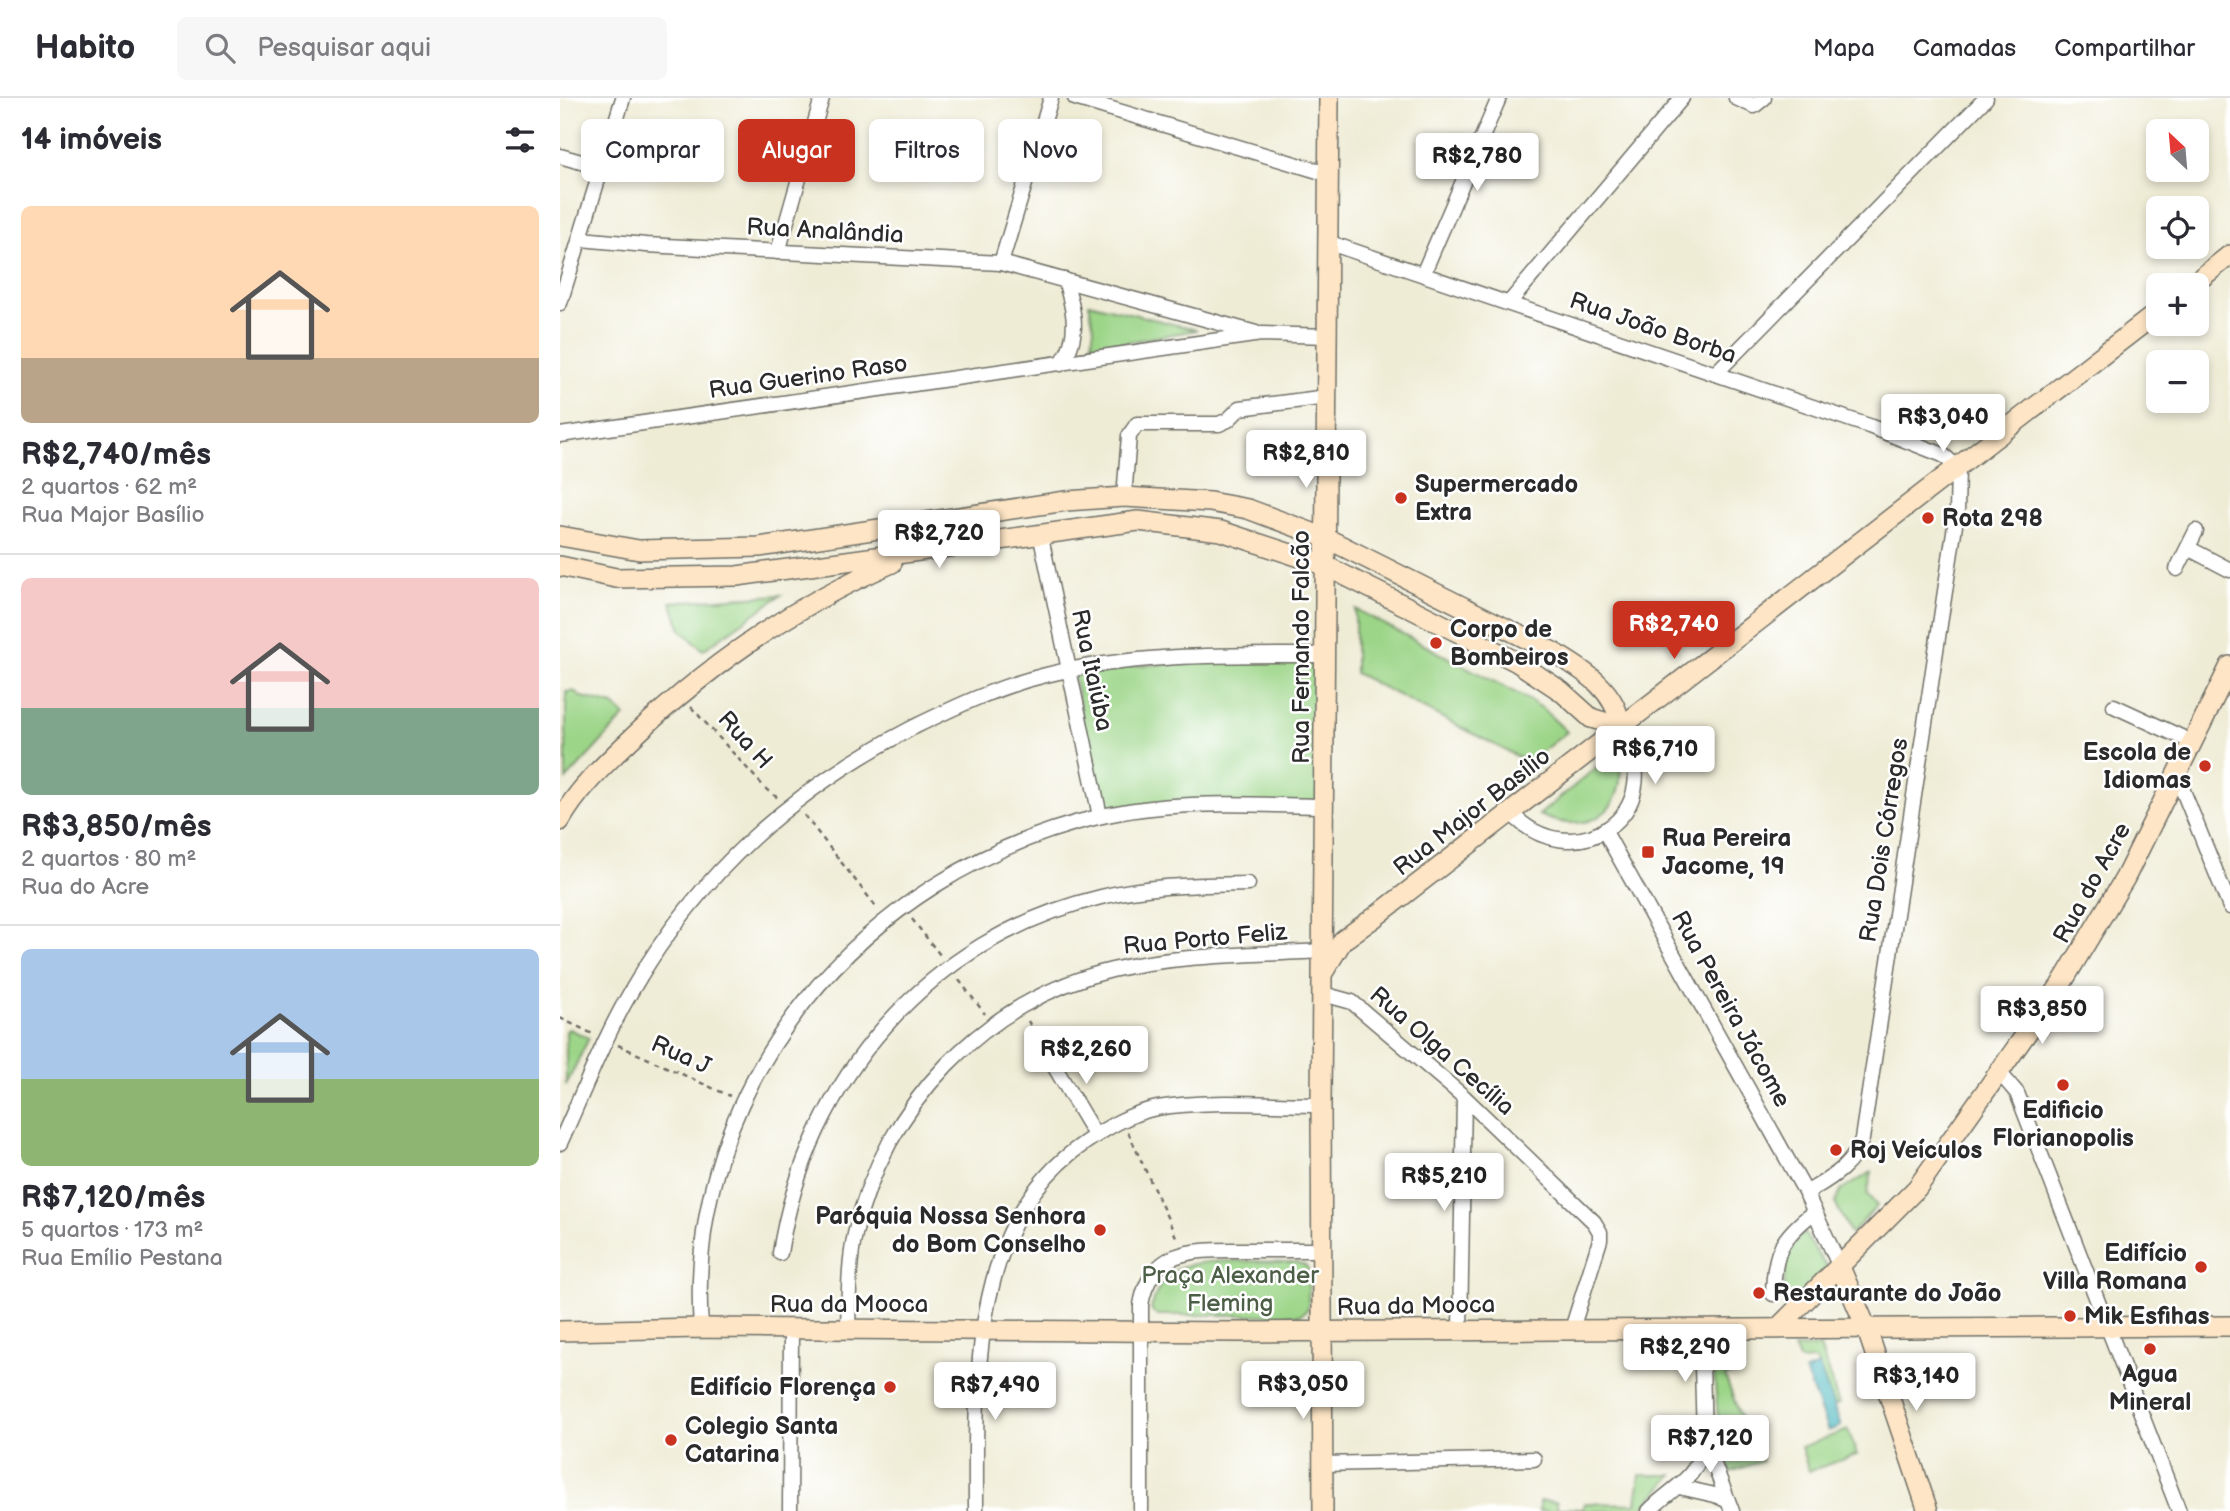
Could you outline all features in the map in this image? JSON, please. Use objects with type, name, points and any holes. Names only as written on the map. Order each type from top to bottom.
[{"type":"main road","name":"Rua Fernando Falcão","points":[[1323,1511],[1321,1105],[1329,98]]},
{"type":"main road","points":[[2207,273],[2230,255]]},
{"type":"main road","name":"Rua Major Basílio","points":[[1323,972],[1343,940],[2146,321]]},
{"type":"main road","points":[[560,536],[639,550],[759,547],[1066,501],[1124,498],[1210,502],[1248,509],[1326,538],[1553,652],[1584,672],[1612,697],[1621,727]]},
{"type":"main road","points":[[560,566],[616,578],[681,579],[782,572],[1138,521],[1178,524],[1259,542],[1327,567],[1539,675],[1591,718],[1621,727]]},
{"type":"main road","points":[[560,821],[579,792],[601,768],[679,695],[787,616],[869,573],[914,554]]},
{"type":"main road","points":[[1417,611],[1426,586]]},
{"type":"main road","points":[[1452,629],[1463,606]]},
{"type":"main road","name":"Rua do Acre","points":[[1778,1328],[1917,1188],[2074,964],[2125,878],[2230,666]]},
{"type":"main road","points":[[1324,902],[1330,915],[1338,921],[1356,924],[1375,917]]},
{"type":"main road","name":"Rua Pereira Jácome","points":[[1840,1267],[1866,1327],[1928,1511]]},
{"type":"main road","name":"Rua da Mooca","points":[[560,1331],[701,1328],[1141,1332],[2230,1326]]},
{"type":"street","points":[[617,119],[623,98]]},
{"type":"street","points":[[778,252],[822,98]]},
{"type":"street","points":[[1001,263],[1051,98]]},
{"type":"street","points":[[1075,98],[1328,174]]},
{"type":"street","points":[[1423,274],[1499,98]]},
{"type":"street","points":[[1510,303],[1682,98]]},
{"type":"street","points":[[1736,98],[1754,106],[1764,98]]},
{"type":"street","points":[[1715,373],[1986,98]]},
{"type":"street","points":[[560,156],[581,162]]},
{"type":"street","points":[[560,303],[598,182]]},
{"type":"street","name":"Rua Analândia","points":[[581,239],[1001,263],[1261,334]]},
{"type":"street","name":"Rua João Borba","points":[[1327,242],[1869,426],[1942,455],[1958,468]]},
{"type":"street","points":[[1062,364],[1072,346],[1075,326],[1065,280]]},
{"type":"street","points":[[1261,334],[1328,337]]},
{"type":"street","name":"Rua Guerino Raso","points":[[560,435],[1261,334]]},
{"type":"street","points":[[1124,498],[1129,436],[1137,424],[1219,424],[1228,420],[1240,408],[1327,397]]},
{"type":"street","name":"Rua Dois Córregos","points":[[1806,1193],[1840,1171],[1858,1150],[1862,1139],[1957,512],[1958,468]]},
{"type":"street","points":[[2176,569],[2196,531]]},
{"type":"street","name":"Rua Itaiúba","points":[[1040,533],[1100,816]]},
{"type":"street","points":[[2188,548],[2230,570]]},
{"type":"street","points":[[560,1143],[605,1039],[632,988],[674,925],[711,879],[789,805],[858,758],[975,697],[1069,670],[1159,659],[1325,655]]},
{"type":"street","points":[[2114,706],[2192,743]]},
{"type":"street","points":[[1511,813],[1531,832],[1550,838],[1571,839],[1604,830],[1627,810],[1637,789],[1637,764],[1621,727]]},
{"type":"street","points":[[2177,776],[2230,907]]},
{"type":"street","points":[[701,1328],[699,1262],[704,1221],[717,1173],[743,1102],[792,1018],[826,976],[886,918],[951,875],[1008,846],[1100,816],[1211,804],[1325,806]]},
{"type":"street","name":"Rua Pereira Jácome","points":[[1604,830],[1806,1193],[1840,1267]]},
{"type":"street","points":[[780,1253],[795,1186],[816,1128],[833,1095],[890,1020],[928,985],[976,949],[1015,929],[1050,913],[1100,897],[1146,888],[1248,884]]},
{"type":"street","name":"Rua Porto Feliz","points":[[848,1329],[855,1234],[869,1189],[895,1132],[945,1065],[980,1034],[1019,1007],[1071,982],[1112,970],[1168,960],[1323,951]]},
{"type":"street","name":"Rua Olga Cecília","points":[[1323,994],[1340,996],[1352,1002],[1464,1097],[1544,1170],[1598,1227],[1598,1248],[1572,1329]]},
{"type":"street","points":[[1047,1054],[1096,1135]]},
{"type":"street","points":[[1999,1072],[2017,1093],[2179,1511]]},
{"type":"street","points":[[1460,1330],[1464,1097]]},
{"type":"street","points":[[976,1511],[982,1330],[1002,1254],[1036,1185],[1073,1150],[1096,1135],[1122,1120],[1157,1108],[1194,1105],[1321,1105]]},
{"type":"street","points":[[1773,1294],[1773,1267],[1780,1246],[1793,1229],[1814,1212]]},
{"type":"street","points":[[1141,1511],[1141,1332],[1144,1287],[1155,1270],[1183,1253],[1195,1250],[1322,1250]]},
{"type":"street","points":[[1649,1511],[1679,1487],[1701,1461],[1704,1439],[1701,1328]]},
{"type":"street","points":[[789,1511],[791,1329]]},
{"type":"street","points":[[1704,1439],[1730,1506]]},
{"type":"street","points":[[1323,1464],[1534,1458]]},
{"type":"street","points":[[1679,1487],[1715,1495],[1730,1506]]},
{"type":"path","name":"Rua H","points":[[679,695],[767,790],[804,814],[886,918]]},
{"type":"path","points":[[1019,1007],[1047,1054]]},
{"type":"path","name":"Rua J","points":[[560,1018],[743,1102]]},
{"type":"path","points":[[1122,1120],[1183,1253]]},
{"type":"green space","points":[[1089,303],[1197,330],[1091,348],[1094,328]]},
{"type":"green space","points":[[781,595],[703,650],[681,630],[671,602]]},
{"type":"green space","points":[[1355,609],[1522,696],[1542,708],[1567,732],[1528,762],[1355,673]]},
{"type":"green space","points":[[1325,655],[1325,806],[1100,816],[1073,669]]},
{"type":"green space","points":[[566,692],[578,693],[578,696],[614,705],[625,716],[566,780]]},
{"type":"green space","points":[[1614,753],[1619,757],[1617,793],[1611,806],[1601,815],[1588,821],[1573,823],[1539,815]]},
{"type":"green space","points":[[569,1029],[589,1038],[566,1085],[566,1031]]},
{"type":"green space","points":[[1872,1172],[1867,1194],[1877,1206],[1851,1234],[1835,1203],[1841,1190]]},
{"type":"green space","points":[[1804,1233],[1827,1268],[1799,1298],[1784,1294],[1784,1277],[1789,1252]]},
{"type":"green space","name":"Praça Alexander Fleming","points":[[1210,1262],[1296,1262],[1306,1266],[1309,1271],[1308,1309],[1300,1315],[1156,1315],[1151,1309],[1162,1283],[1178,1268]]},
{"type":"green space","points":[[1718,1347],[1733,1347],[1729,1361],[1731,1374],[1725,1376],[1745,1429],[1720,1438],[1712,1352]]},
{"type":"green space","points":[[1820,1347],[1839,1404],[1833,1406],[1816,1360],[1800,1361],[1794,1348]]},
{"type":"green space","points":[[1848,1430],[1857,1455],[1809,1471],[1801,1447]]},
{"type":"green space","points":[[1737,1434],[1744,1451],[1759,1455],[1762,1461],[1730,1472],[1721,1441]]},
{"type":"green space","points":[[1640,1475],[1673,1475],[1640,1511],[1539,1511],[1539,1501],[1557,1502],[1557,1508],[1583,1509],[1585,1503],[1636,1504]]},
{"type":"water","points":[[1819,1366],[1841,1426],[1828,1431],[1805,1371]]},
{"type":"place","name":"Supermercado Extra","points":[[1401,498]]},
{"type":"place","name":"Rota 298","points":[[1928,518]]},
{"type":"place","name":"Corpo de Bombeiros","points":[[1436,643]]},
{"type":"place","name":"Escola de Idiomas","points":[[2205,766]]},
{"type":"place","name":"Rua Pereira Jacome, 19","points":[[1648,852]]},
{"type":"place","name":"Edificio Florianopolis","points":[[2063,1085]]},
{"type":"place","name":"Roj Veículos","points":[[1836,1150]]},
{"type":"place","name":"Paróquia Nossa Senhora do Bom Conselho","points":[[1100,1230]]},
{"type":"place","name":"Edifício Villa Romana","points":[[2201,1267]]},
{"type":"place","name":"Restaurante do João","points":[[1759,1293]]},
{"type":"place","name":"Mik Esfihas","points":[[2070,1316]]},
{"type":"place","name":"Agua Mineral","points":[[2150,1349]]},
{"type":"place","name":"Edifício Florença","points":[[890,1387]]},
{"type":"place","name":"Colegio Santa Catarina","points":[[671,1440]]}]
